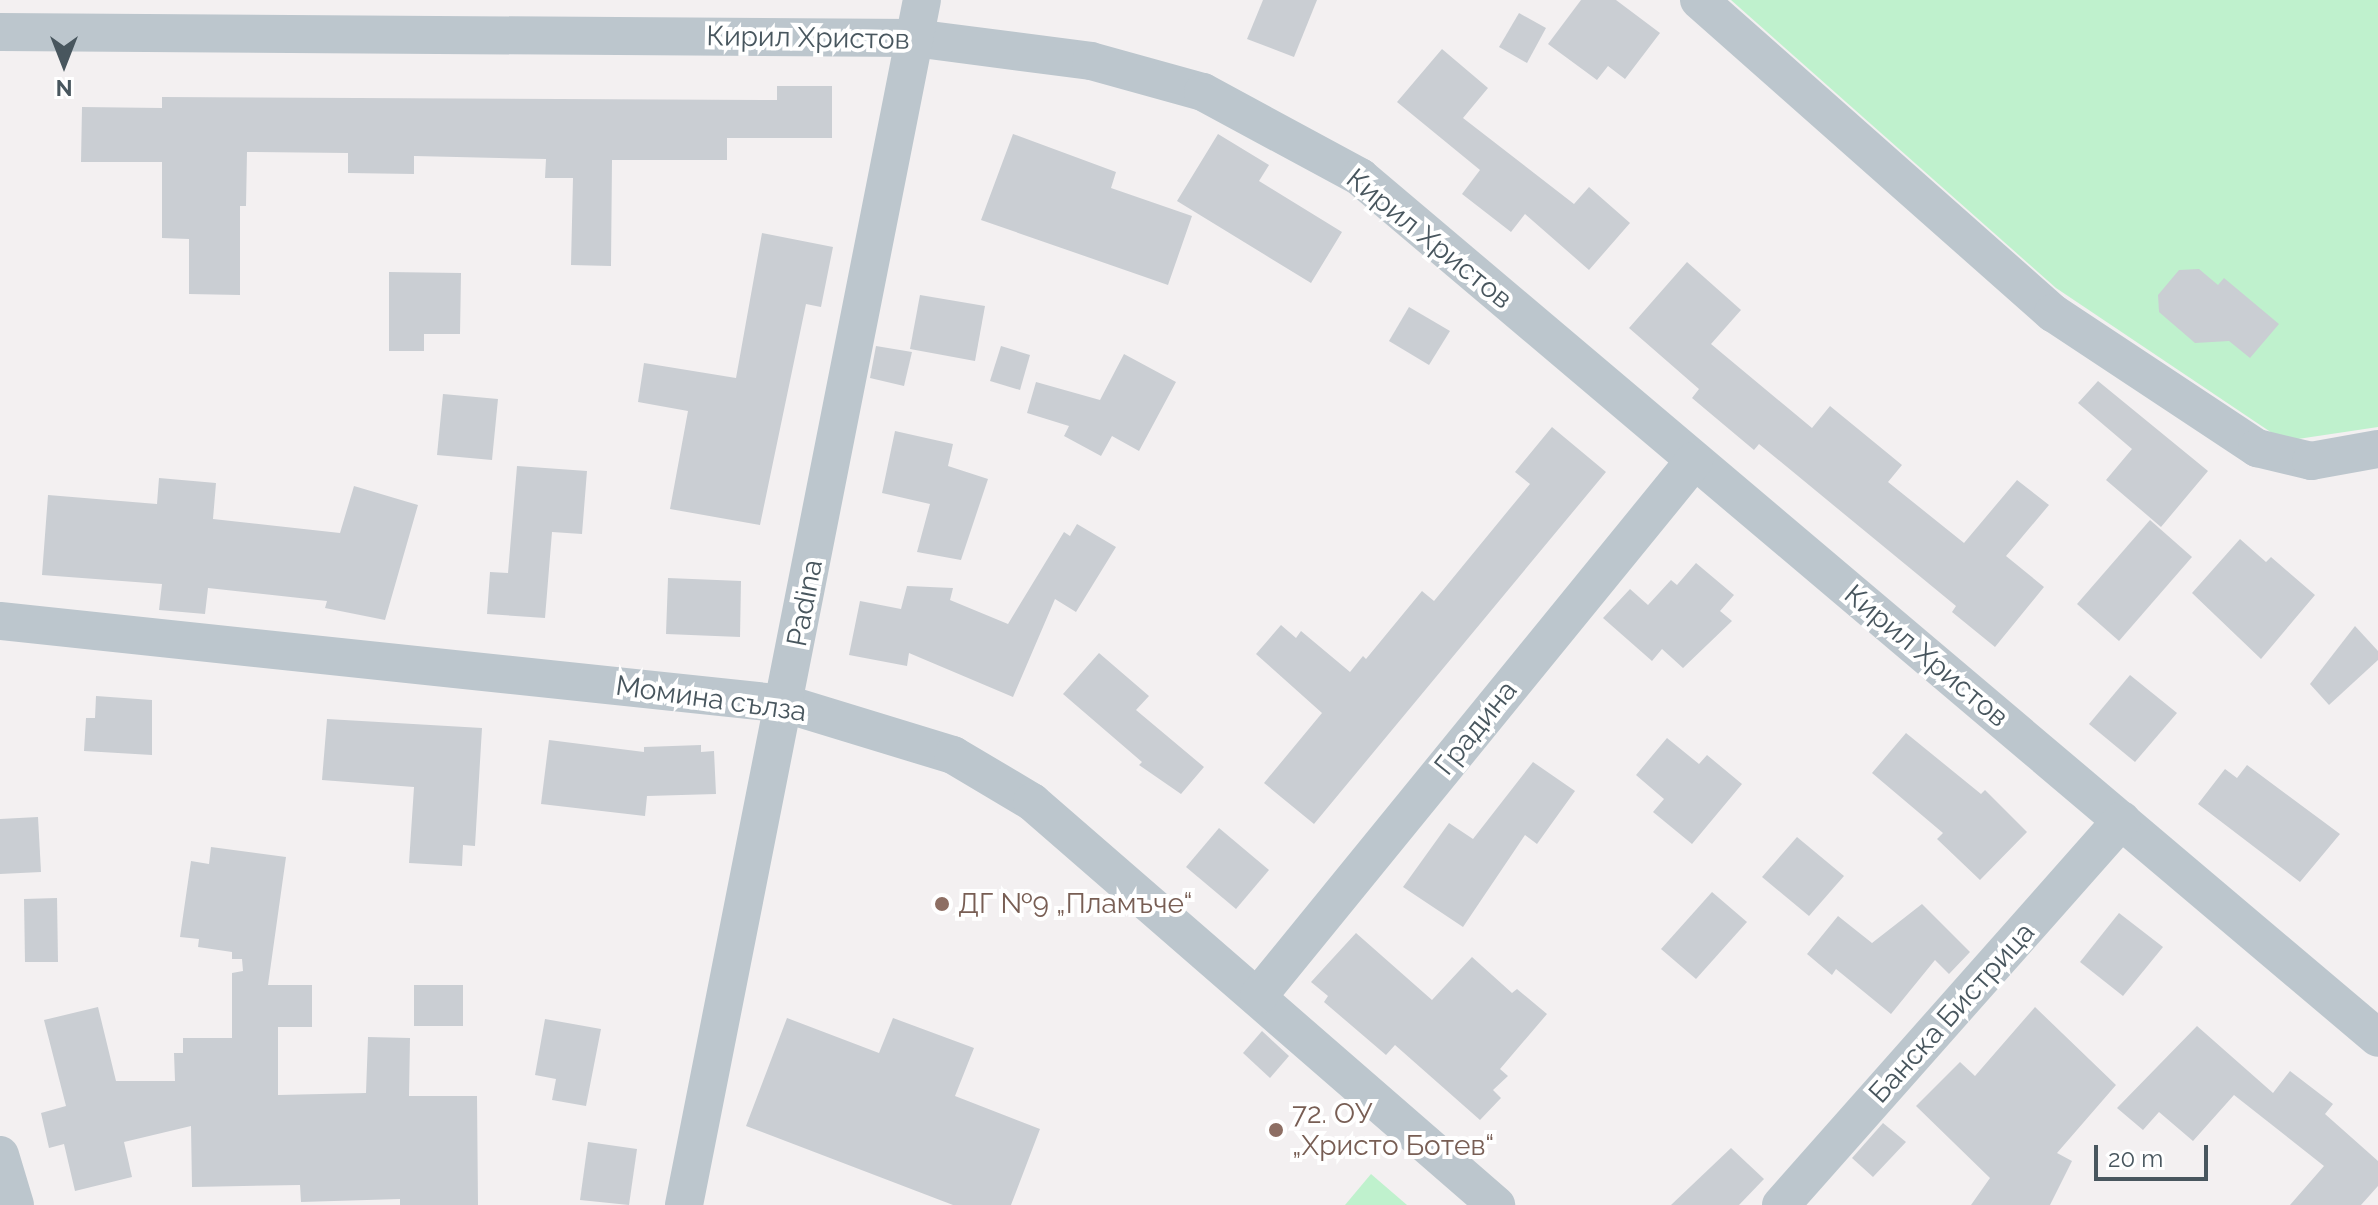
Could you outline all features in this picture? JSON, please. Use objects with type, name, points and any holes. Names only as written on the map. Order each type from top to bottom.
[{"type":"street","name":"Padina","points":[[684,1205],[786,704],[922,0]]},
{"type":"street","points":[[1699,0],[2053,313],[2231,431],[2257,448],[2294,460],[2378,449]]},
{"type":"street","name":"Кирил Христов","points":[[0,32],[914,38],[1091,61],[1216,99],[1360,177],[2378,1038]]},
{"type":"street","name":"Градина","points":[[1259,995],[1694,461]]},
{"type":"street","name":"Момина сълза","points":[[0,621],[786,704],[953,755],[1032,802],[1259,995],[1496,1205]]},
{"type":"street","name":"Банска Бистрица","points":[[1781,1205],[2122,820]]},
{"type":"street","points":[[0,1155],[15,1205]]},
{"type":"green space","points":[[1731,0],[2378,0],[2378,427],[2284,441],[2056,288]]},
{"type":"green space","points":[[1371,1174],[1407,1205],[1345,1205]]},
{"type":"building","points":[[1263,0],[1317,0],[1294,57],[1247,39]]},
{"type":"building","points":[[1581,0],[1616,0],[1660,33],[1625,79],[1608,66],[1597,80],[1548,44]]},
{"type":"building","points":[[1519,13],[1546,28],[1527,63],[1499,47]]},
{"type":"building","points":[[1442,49],[1488,88],[1463,118],[1574,204],[1589,187],[1630,223],[1589,270],[1525,214],[1511,232],[1462,194],[1480,170],[1397,102]]},
{"type":"building","points":[[777,86],[832,86],[832,138],[727,138],[727,160],[612,160],[611,266],[571,265],[573,178],[545,178],[546,159],[414,156],[414,174],[348,173],[348,153],[247,152],[246,206],[240,206],[240,295],[189,294],[189,239],[162,238],[162,162],[81,162],[82,107],[162,108],[162,97],[777,100]]},
{"type":"building","points":[[1013,134],[1116,172],[1111,188],[1192,216],[1168,285],[981,220]]},
{"type":"building","points":[[1218,134],[1269,165],[1259,181],[1342,232],[1311,283],[1177,201]]},
{"type":"building","points":[[762,233],[833,247],[821,307],[806,304],[760,525],[670,509],[688,411],[638,402],[644,363],[736,378]]},
{"type":"building","points":[[1687,262],[1741,310],[1711,344],[1812,428],[1830,406],[1902,465],[1888,482],[1964,543],[2017,480],[2049,505],[2006,556],[2044,587],[1995,647],[1952,612],[1956,606],[1759,444],[1754,450],[1692,398],[1699,389],[1629,328]]},
{"type":"building","points":[[2199,269],[2218,285],[2224,278],[2279,324],[2250,358],[2229,341],[2195,343],[2159,312],[2158,295],[2179,270]]},
{"type":"building","points":[[389,272],[461,273],[460,334],[424,334],[424,351],[389,351]]},
{"type":"building","points":[[920,295],[985,306],[975,361],[910,349]]},
{"type":"building","points":[[1409,307],[1450,331],[1429,365],[1389,341]]},
{"type":"building","points":[[876,346],[912,352],[904,386],[870,378]]},
{"type":"building","points":[[1001,346],[1030,355],[1020,390],[990,381]]},
{"type":"building","points":[[1124,354],[1176,382],[1139,451],[1112,436],[1101,456],[1064,436],[1069,426],[1027,413],[1036,382],[1100,400]]},
{"type":"building","points":[[2098,381],[2208,471],[2161,527],[2106,480],[2132,449],[2078,403]]},
{"type":"building","points":[[443,394],[498,399],[492,460],[437,455]]},
{"type":"building","points":[[1552,427],[1606,472],[1314,824],[1264,783],[1322,713],[1256,654],[1281,625],[1296,638],[1301,631],[1350,672],[1363,656],[1366,659],[1422,591],[1434,601],[1530,484],[1515,472]]},
{"type":"building","points":[[895,431],[953,444],[948,466],[988,479],[961,560],[917,552],[930,504],[882,493]]},
{"type":"building","points":[[517,466],[587,471],[582,534],[552,532],[545,618],[487,614],[490,572],[508,573]]},
{"type":"building","points":[[159,478],[216,483],[213,519],[340,533],[354,486],[418,505],[385,620],[325,608],[327,601],[208,588],[205,614],[159,610],[162,584],[42,575],[48,495],[157,504]]},
{"type":"building","points":[[2150,520],[2192,557],[2119,641],[2077,604]]},
{"type":"building","points":[[1077,524],[1116,547],[1076,612],[1055,599],[1013,697],[909,653],[907,666],[849,655],[860,601],[901,609],[907,586],[953,588],[950,600],[1008,624],[1064,532],[1070,536]]},
{"type":"building","points":[[2240,539],[2266,562],[2271,557],[2315,595],[2261,659],[2192,593]]},
{"type":"building","points":[[1696,563],[1734,595],[1720,611],[1732,621],[1683,668],[1662,649],[1652,661],[1603,618],[1630,589],[1648,605],[1671,580],[1677,585]]},
{"type":"building","points":[[668,578],[741,581],[740,637],[666,634]]},
{"type":"building","points":[[2355,626],[2378,651],[2378,660],[2329,705],[2310,684]]},
{"type":"building","points":[[1099,653],[1149,696],[1136,710],[1204,767],[1181,794],[1139,765],[1142,762],[1063,694]]},
{"type":"building","points":[[2130,675],[2177,713],[2135,762],[2089,724]]},
{"type":"building","points":[[96,696],[152,700],[152,755],[84,751],[86,718],[95,718]]},
{"type":"building","points":[[327,719],[482,728],[475,846],[463,845],[462,866],[409,863],[414,787],[322,780]]},
{"type":"building","points":[[1906,733],[1981,794],[1985,790],[2027,832],[1980,880],[1937,839],[1943,833],[1872,773]]},
{"type":"building","points":[[1667,738],[1699,764],[1707,755],[1742,784],[1692,844],[1653,812],[1664,799],[1636,775]]},
{"type":"building","points":[[549,740],[644,752],[644,747],[701,745],[701,752],[714,751],[716,794],[647,796],[645,816],[541,804]]},
{"type":"building","points":[[1533,762],[1575,791],[1537,844],[1525,835],[1463,927],[1403,887],[1449,823],[1473,839]]},
{"type":"building","points":[[2247,765],[2340,834],[2300,882],[2198,804],[2225,769],[2237,778]]},
{"type":"building","points":[[38,817],[41,872],[0,874],[0,819]]},
{"type":"building","points":[[1219,828],[1269,870],[1236,909],[1186,867]]},
{"type":"building","points":[[1797,837],[1844,876],[1809,916],[1762,877]]},
{"type":"building","points":[[211,847],[286,857],[268,985],[312,985],[312,1027],[278,1027],[278,1095],[366,1093],[368,1037],[410,1038],[409,1096],[477,1096],[478,1205],[400,1205],[400,1199],[301,1202],[300,1185],[192,1187],[191,1126],[124,1142],[132,1177],[75,1191],[64,1144],[49,1148],[41,1113],[66,1106],[44,1020],[98,1007],[116,1081],[175,1081],[174,1053],[183,1053],[183,1038],[232,1038],[232,973],[243,971],[242,959],[232,959],[232,952],[198,947],[199,939],[180,937],[191,861],[209,864]]},
{"type":"building","points":[[1712,892],[1747,922],[1696,979],[1661,949]]},
{"type":"building","points":[[57,898],[58,962],[25,962],[24,899]]},
{"type":"building","points":[[1922,904],[1970,952],[1949,974],[1935,960],[1891,1014],[1836,969],[1832,975],[1807,954],[1838,916],[1872,943]]},
{"type":"building","points":[[2119,913],[2163,947],[2123,996],[2080,962]]},
{"type":"building","points":[[1356,933],[1432,1000],[1472,957],[1512,993],[1517,989],[1547,1014],[1500,1069],[1508,1076],[1493,1090],[1501,1098],[1480,1120],[1395,1045],[1386,1055],[1324,1002],[1328,996],[1311,982]]},
{"type":"building","points":[[414,985],[463,985],[463,1026],[414,1026]]},
{"type":"building","points":[[2035,1007],[2116,1085],[2057,1153],[2072,1161],[2050,1205],[1971,1205],[1990,1178],[1916,1106],[1960,1062],[1975,1076]]},
{"type":"building","points":[[787,1018],[879,1053],[893,1018],[974,1048],[955,1096],[1040,1129],[1011,1205],[953,1205],[746,1126]]},
{"type":"building","points":[[545,1019],[601,1029],[586,1106],[552,1100],[556,1079],[535,1075]]},
{"type":"building","points":[[2197,1026],[2273,1093],[2290,1071],[2333,1104],[2325,1114],[2378,1161],[2378,1186],[2361,1205],[2290,1205],[2324,1166],[2234,1095],[2193,1141],[2159,1112],[2143,1130],[2117,1108]]},
{"type":"building","points":[[1262,1031],[1289,1056],[1270,1078],[1243,1053]]},
{"type":"building","points":[[1883,1123],[1906,1142],[1873,1177],[1852,1158]]},
{"type":"building","points":[[588,1142],[637,1149],[629,1205],[580,1200]]},
{"type":"building","points":[[1731,1148],[1764,1179],[1739,1205],[1671,1205]]},
{"type":"place","name":"ДГ №9 „Пламъче“","points":[[942,904]]},
{"type":"place","name":"72. ОУ „Христо Ботев“","points":[[1276,1130]]}]
